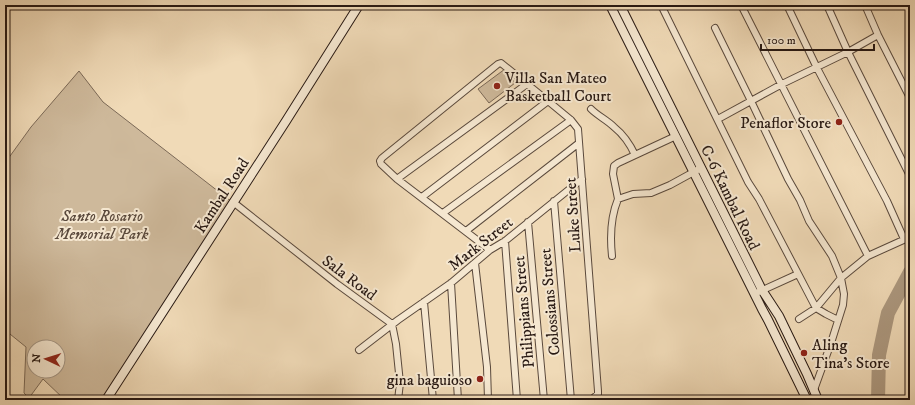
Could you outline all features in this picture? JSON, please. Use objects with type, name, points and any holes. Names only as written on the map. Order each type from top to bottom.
[{"type":"main road","name":"Kambal Road","points":[[106,400],[359,5]]},
{"type":"main road","name":"C-6 Kambal Road","points":[[610,5],[768,320],[806,400]]},
{"type":"main road","name":"C-6 Kambal Road","points":[[620,5],[762,290],[778,316],[807,374],[818,400]]},
{"type":"street","points":[[661,5],[748,182],[759,199],[816,308],[838,320]]},
{"type":"street","points":[[741,5],[868,256]]},
{"type":"street","points":[[787,5],[817,68],[907,238],[868,256],[841,278],[816,308],[800,318]]},
{"type":"street","points":[[827,5],[848,52],[910,176]]},
{"type":"street","points":[[865,5],[878,35],[910,98]]},
{"type":"street","points":[[715,28],[809,221],[832,256],[841,278],[844,294],[843,305],[814,390]]},
{"type":"street","points":[[718,119],[751,100],[817,68],[878,35]]},
{"type":"street","name":"Luke Street","points":[[398,179],[381,164],[380,161],[382,158],[498,64],[501,63],[505,65],[571,120],[578,129],[598,391],[598,394],[591,400]]},
{"type":"street","points":[[490,250],[398,179],[527,84]]},
{"type":"street","points":[[422,197],[548,100]]},
{"type":"street","points":[[591,109],[621,133],[629,143],[635,155]]},
{"type":"street","points":[[443,213],[571,120]]},
{"type":"street","points":[[612,256],[612,225],[618,199],[613,174],[614,166],[676,136]]},
{"type":"street","points":[[466,231],[579,143]]},
{"type":"street","points":[[618,199],[633,194],[651,193],[702,168]]},
{"type":"street","name":"Mark Street","points":[[359,350],[392,324],[450,283],[490,250],[505,241],[582,179]]},
{"type":"street","name":"Colossians Street","points":[[554,201],[570,400]]},
{"type":"street","name":"Sala Road","points":[[233,202],[337,284],[392,324]]},
{"type":"street","name":"Philippians Street","points":[[528,222],[544,400]]},
{"type":"street","points":[[505,241],[517,400]]},
{"type":"street","points":[[475,263],[487,367],[488,400]]},
{"type":"street","points":[[754,294],[798,274]]},
{"type":"street","points":[[450,283],[458,400]]},
{"type":"street","points":[[424,302],[433,400]]},
{"type":"street","points":[[392,324],[396,344],[400,384],[398,400]]},
{"type":"green space","name":"Villa San Mateo Basketball Court","points":[[505,69],[515,83],[489,103],[478,89]]},
{"type":"green space","name":"Santo Rosario Memorial Park","points":[[79,71],[103,102],[232,202],[105,400],[65,400],[43,379],[66,379],[66,339],[26,339],[26,347],[5,330],[5,163],[31,127]]},
{"type":"green space","name":"Santo Rosario Memorial Park","points":[[26,347],[26,379],[43,379],[29,398],[24,393]]},
{"type":"waterway","points":[[878,400],[879,355],[888,313],[910,272]]},
{"type":"place","name":"Villa San Mateo Basketball Court","points":[[497,86]]},
{"type":"place","name":"Penaflor Store","points":[[839,122]]},
{"type":"place","name":"Aling Tina's Store","points":[[804,353]]},
{"type":"place","name":"gina baguioso","points":[[480,379]]}]
